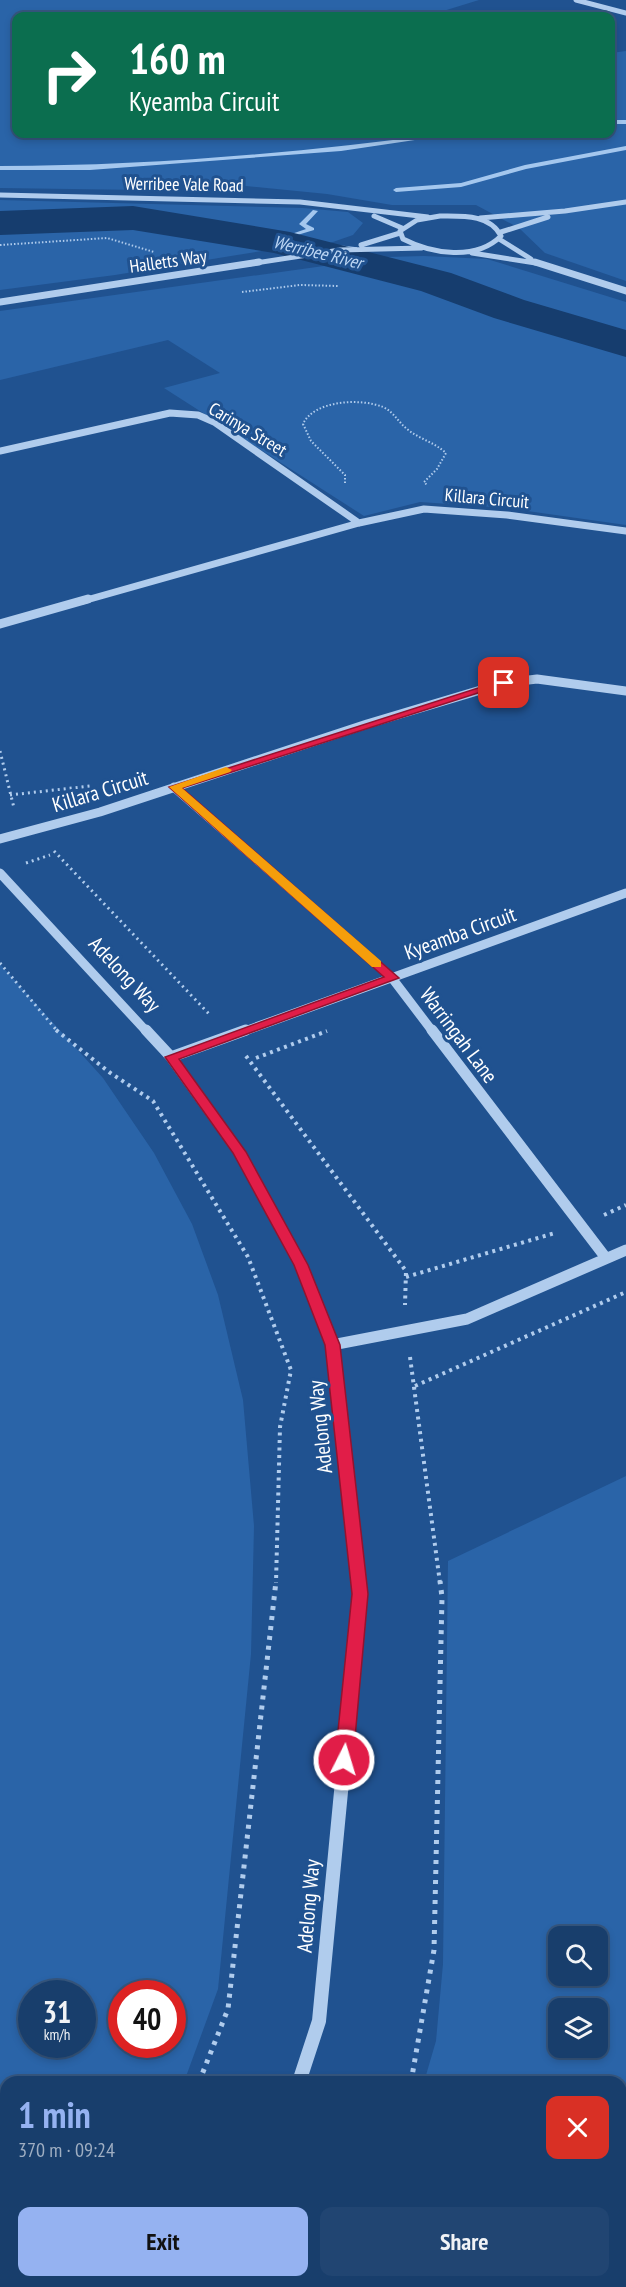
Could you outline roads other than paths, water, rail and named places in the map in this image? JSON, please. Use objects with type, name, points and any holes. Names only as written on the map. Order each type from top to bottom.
[{"type":"street","points":[[576,0],[626,13]]},
{"type":"street","name":"Werribee Vale Road","points":[[0,195],[300,202],[366,212],[476,219]]},
{"type":"street","points":[[476,219],[565,211],[626,202]]},
{"type":"street","points":[[465,251],[481,249],[500,236],[565,211]]},
{"type":"street","name":"Werribee Vale Road","points":[[366,212],[401,231],[411,244],[422,248]]},
{"type":"street","name":"Halletts Way","points":[[340,250],[401,231],[428,217]]},
{"type":"street","points":[[476,219],[497,227],[500,236],[539,263]]},
{"type":"street","name":"Halletts Way","points":[[0,302],[340,250],[422,248],[465,251]]},
{"type":"street","points":[[465,251],[539,263],[626,291]]},
{"type":"street","name":"Carinya Street","points":[[0,451],[170,413],[198,415],[214,422],[359,523]]},
{"type":"street","name":"Killara Circuit","points":[[0,624],[359,523],[424,509],[507,515],[626,531]]},
{"type":"street","name":"Killara Circuit","points":[[0,839],[504,683],[537,679],[626,691]]},
{"type":"street","name":"Warringah Lane","points":[[174,787],[392,978],[606,1258]]},
{"type":"street","name":"Adelong Way","points":[[0,873],[171,1057],[239,1152],[301,1265],[332,1345],[360,1594],[319,2021],[301,2076]]},
{"type":"street","name":"Kyeamba Circuit","points":[[171,1057],[626,893]]},
{"type":"street","points":[[332,1345],[467,1319],[626,1250]]},
{"type":"waterway","points":[[615,122],[626,122]]},
{"type":"waterway","points":[[0,168],[90,168],[341,149],[422,138]]},
{"type":"waterway","points":[[396,190],[461,185],[525,167],[626,148]]},
{"type":"waterway","points":[[276,241],[312,229],[302,224],[315,211]]},
{"type":"waterway","name":"Werribee River","points":[[0,223],[133,218],[276,241],[436,282],[509,309],[626,344]]}]
